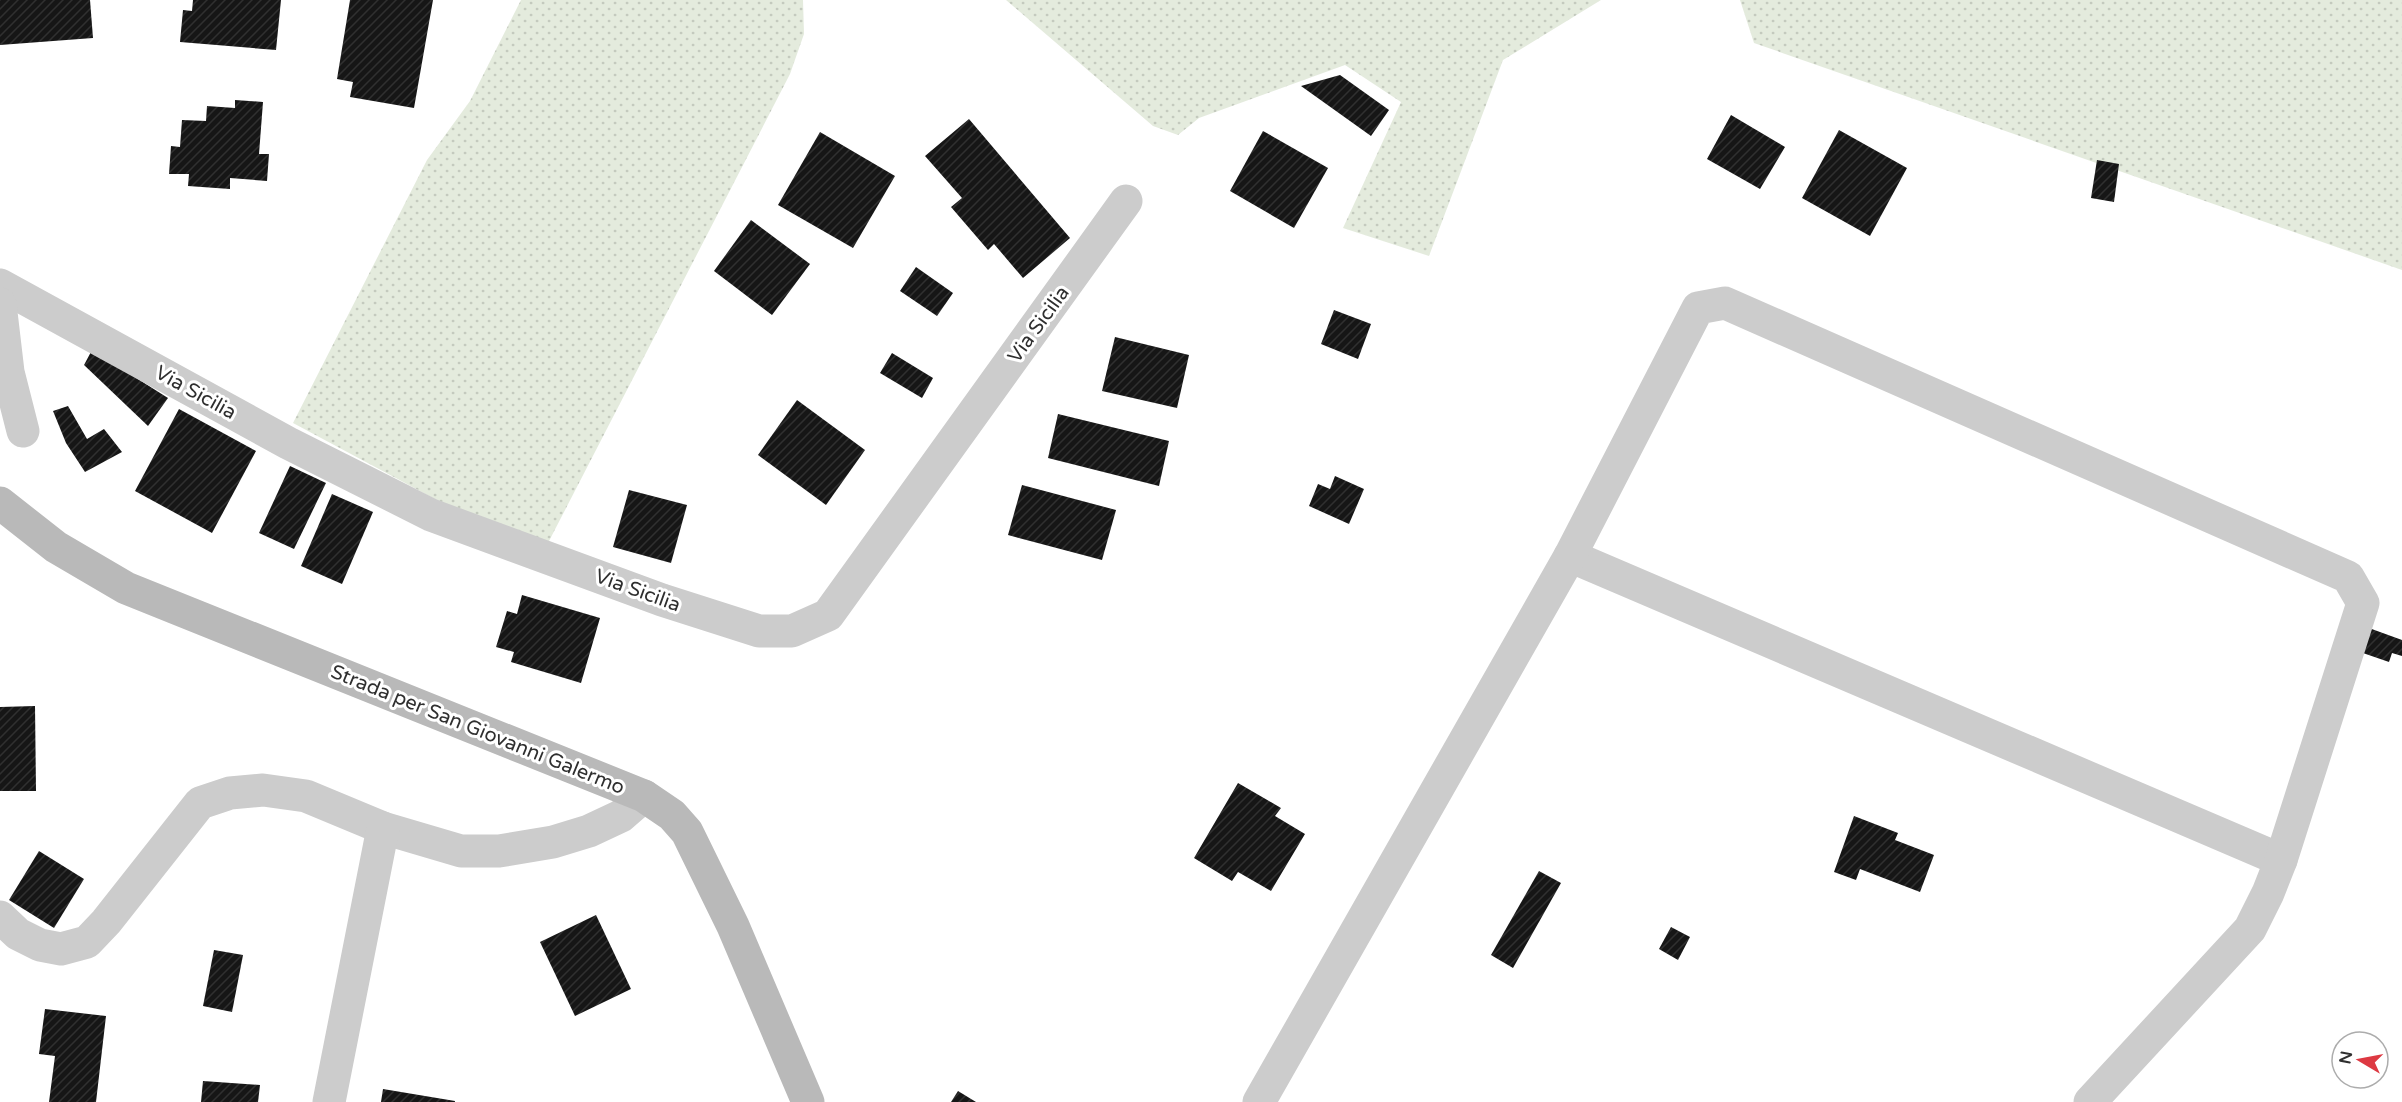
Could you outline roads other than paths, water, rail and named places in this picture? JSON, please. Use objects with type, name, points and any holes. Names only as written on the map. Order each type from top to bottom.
[{"type":"main road","name":"Strada per San Giovanni Galermo","points":[[0,503],[56,547],[126,588],[644,796],[672,815],[687,832],[733,926],[808,1102]]},
{"type":"street","name":"Via Sicilia","points":[[0,285],[288,443],[431,515],[662,600],[759,631],[792,631],[828,615],[1126,201]]},
{"type":"street","points":[[1259,1102],[1570,556],[1698,308],[1725,303],[2348,577],[2363,603],[2281,860],[2250,929],[2090,1102]]},
{"type":"street","points":[[0,304],[8,372],[23,431]]},
{"type":"street","points":[[1570,556],[2281,860]]},
{"type":"street","points":[[0,917],[18,934],[40,945],[61,949],[87,942],[106,922],[200,803],[230,793],[263,790],[306,796],[383,828],[461,851],[499,851],[553,842],[589,831],[621,816],[644,796]]},
{"type":"street","points":[[329,1102],[383,828]]}]
